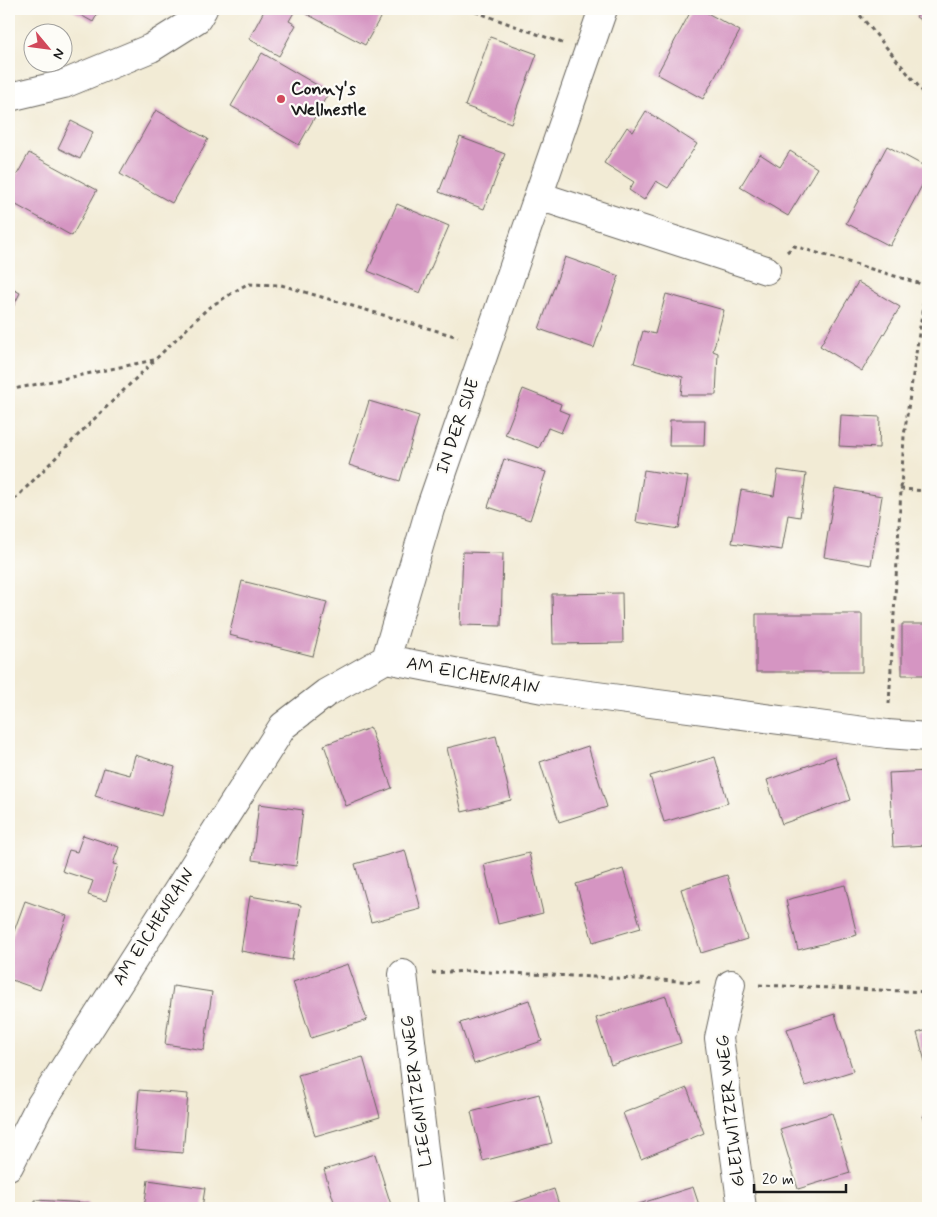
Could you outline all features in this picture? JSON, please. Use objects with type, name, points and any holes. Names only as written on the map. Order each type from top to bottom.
[{"type":"street","points":[[9,94],[14,96],[64,84],[151,48],[197,20],[203,9]]},
{"type":"street","name":"IN DER SUE","points":[[386,659],[430,509],[603,9]]},
{"type":"street","points":[[539,196],[766,270]]},
{"type":"street","name":"AM EICHENRAIN","points":[[9,1166],[38,1109],[283,726],[326,692],[386,659],[543,689],[887,734],[928,737]]},
{"type":"street","name":"LIEGNITZER WEG","points":[[403,974],[431,1208]]},
{"type":"street","name":"GLEIWITZER WEG","points":[[731,984],[719,1038],[742,1208]]},
{"type":"path","points":[[468,9],[588,53]]},
{"type":"path","points":[[855,9],[928,98]]},
{"type":"path","points":[[766,270],[794,246],[925,285]]},
{"type":"path","points":[[887,734],[904,436],[928,272]]},
{"type":"path","points":[[9,505],[208,308],[247,284],[281,285],[485,346]]},
{"type":"path","points":[[9,390],[155,359]]},
{"type":"path","points":[[900,488],[928,491]]},
{"type":"path","points":[[403,974],[467,971],[928,992]]},
{"type":"building","points":[[70,9],[100,9],[93,22]]},
{"type":"building","points":[[265,9],[296,9],[289,21],[296,25],[279,56],[249,39]]},
{"type":"building","points":[[307,9],[385,9],[365,45],[305,13]]},
{"type":"building","points":[[692,9],[700,9],[740,31],[703,99],[657,74]]},
{"type":"building","points":[[921,9],[928,9],[928,25],[916,17]]},
{"type":"building","points":[[490,37],[537,54],[511,123],[465,106]]},
{"type":"building","points":[[262,53],[329,92],[299,145],[231,106]]},
{"type":"building","points":[[156,110],[208,139],[172,203],[120,174]]},
{"type":"building","points":[[646,111],[697,144],[668,188],[656,181],[644,200],[629,190],[634,182],[604,163],[627,127],[633,132]]},
{"type":"building","points":[[71,121],[93,132],[80,159],[58,148]]},
{"type":"building","points":[[460,137],[505,154],[484,209],[439,192]]},
{"type":"building","points":[[887,146],[928,168],[928,174],[890,246],[846,223]]},
{"type":"building","points":[[790,151],[817,168],[788,216],[740,187],[760,154],[780,167]]},
{"type":"building","points":[[29,153],[97,190],[72,236],[9,201],[9,189]]},
{"type":"building","points":[[397,204],[449,226],[420,293],[368,271]]},
{"type":"building","points":[[565,257],[619,276],[594,348],[539,329]]},
{"type":"building","points":[[858,282],[900,307],[862,371],[820,346]]},
{"type":"building","points":[[9,287],[20,293],[9,315]]},
{"type":"building","points":[[666,294],[724,310],[713,351],[718,353],[716,395],[681,395],[683,377],[634,363],[643,331],[655,334]]},
{"type":"building","points":[[523,389],[561,404],[559,410],[569,414],[561,433],[548,428],[539,448],[505,435]]},
{"type":"building","points":[[369,401],[419,416],[400,481],[349,465]]},
{"type":"building","points":[[841,415],[880,417],[879,448],[839,446]]},
{"type":"building","points":[[670,420],[705,420],[704,446],[669,446]]},
{"type":"building","points":[[504,459],[546,472],[530,520],[488,507]]},
{"type":"building","points":[[644,470],[688,477],[679,529],[636,522]]},
{"type":"building","points":[[778,470],[806,474],[800,517],[788,515],[782,550],[732,543],[741,490],[774,496]]},
{"type":"building","points":[[835,488],[882,496],[871,565],[824,557]]},
{"type":"building","points":[[463,552],[503,553],[501,626],[460,625]]},
{"type":"building","points":[[242,581],[327,602],[313,656],[229,635]]},
{"type":"building","points":[[622,593],[623,643],[553,644],[552,594]]},
{"type":"building","points":[[756,614],[862,614],[862,672],[756,672]]},
{"type":"building","points":[[902,624],[928,624],[928,675],[902,675]]},
{"type":"building","points":[[370,728],[392,788],[346,806],[324,745]]},
{"type":"building","points":[[496,736],[511,800],[462,812],[447,748]]},
{"type":"building","points":[[588,746],[607,807],[559,822],[540,762]]},
{"type":"building","points":[[135,755],[175,767],[161,816],[95,796],[104,768],[130,775]]},
{"type":"building","points":[[835,756],[850,800],[782,824],[767,780]]},
{"type":"building","points":[[715,757],[728,803],[664,822],[650,776]]},
{"type":"building","points":[[928,771],[928,845],[893,847],[889,773]]},
{"type":"building","points":[[259,804],[303,810],[296,866],[252,860]]},
{"type":"building","points":[[83,835],[119,847],[113,864],[118,865],[106,901],[88,895],[93,881],[62,871],[69,850],[77,852]]},
{"type":"building","points":[[405,850],[421,909],[371,922],[355,864]]},
{"type":"building","points":[[529,853],[543,913],[498,924],[484,864]]},
{"type":"building","points":[[623,869],[641,928],[593,942],[576,884]]},
{"type":"building","points":[[727,875],[747,939],[701,953],[681,889]]},
{"type":"building","points":[[845,885],[857,935],[798,950],[786,900]]},
{"type":"building","points":[[250,896],[301,905],[292,960],[241,951]]},
{"type":"building","points":[[25,901],[67,916],[40,990],[9,979],[9,945]]},
{"type":"building","points":[[348,964],[367,1020],[311,1038],[293,982]]},
{"type":"building","points":[[173,986],[212,992],[204,1050],[165,1044]]},
{"type":"building","points":[[666,996],[681,1043],[611,1065],[596,1018]]},
{"type":"building","points":[[529,1000],[542,1041],[474,1064],[460,1023]]},
{"type":"building","points":[[835,1014],[853,1071],[805,1086],[787,1029]]},
{"type":"building","points":[[928,1030],[928,1072],[917,1033]]},
{"type":"building","points":[[363,1057],[380,1117],[315,1136],[298,1075]]},
{"type":"building","points":[[687,1088],[704,1133],[641,1159],[623,1113]]},
{"type":"building","points":[[139,1090],[188,1094],[183,1153],[134,1149]]},
{"type":"building","points":[[539,1094],[552,1143],[483,1161],[471,1112]]},
{"type":"building","points":[[832,1113],[850,1173],[798,1189],[780,1129]]},
{"type":"building","points":[[928,1114],[928,1129],[923,1116]]},
{"type":"building","points":[[375,1154],[392,1208],[336,1208],[324,1170]]},
{"type":"building","points":[[148,1180],[205,1188],[202,1208],[144,1208]]},
{"type":"building","points":[[693,1187],[700,1208],[626,1208]]},
{"type":"building","points":[[554,1189],[560,1208],[498,1208]]},
{"type":"building","points":[[35,1200],[89,1203],[89,1208],[35,1208]]},
{"type":"place","name":"Conny's Wellnestle","points":[[281,99]]}]
